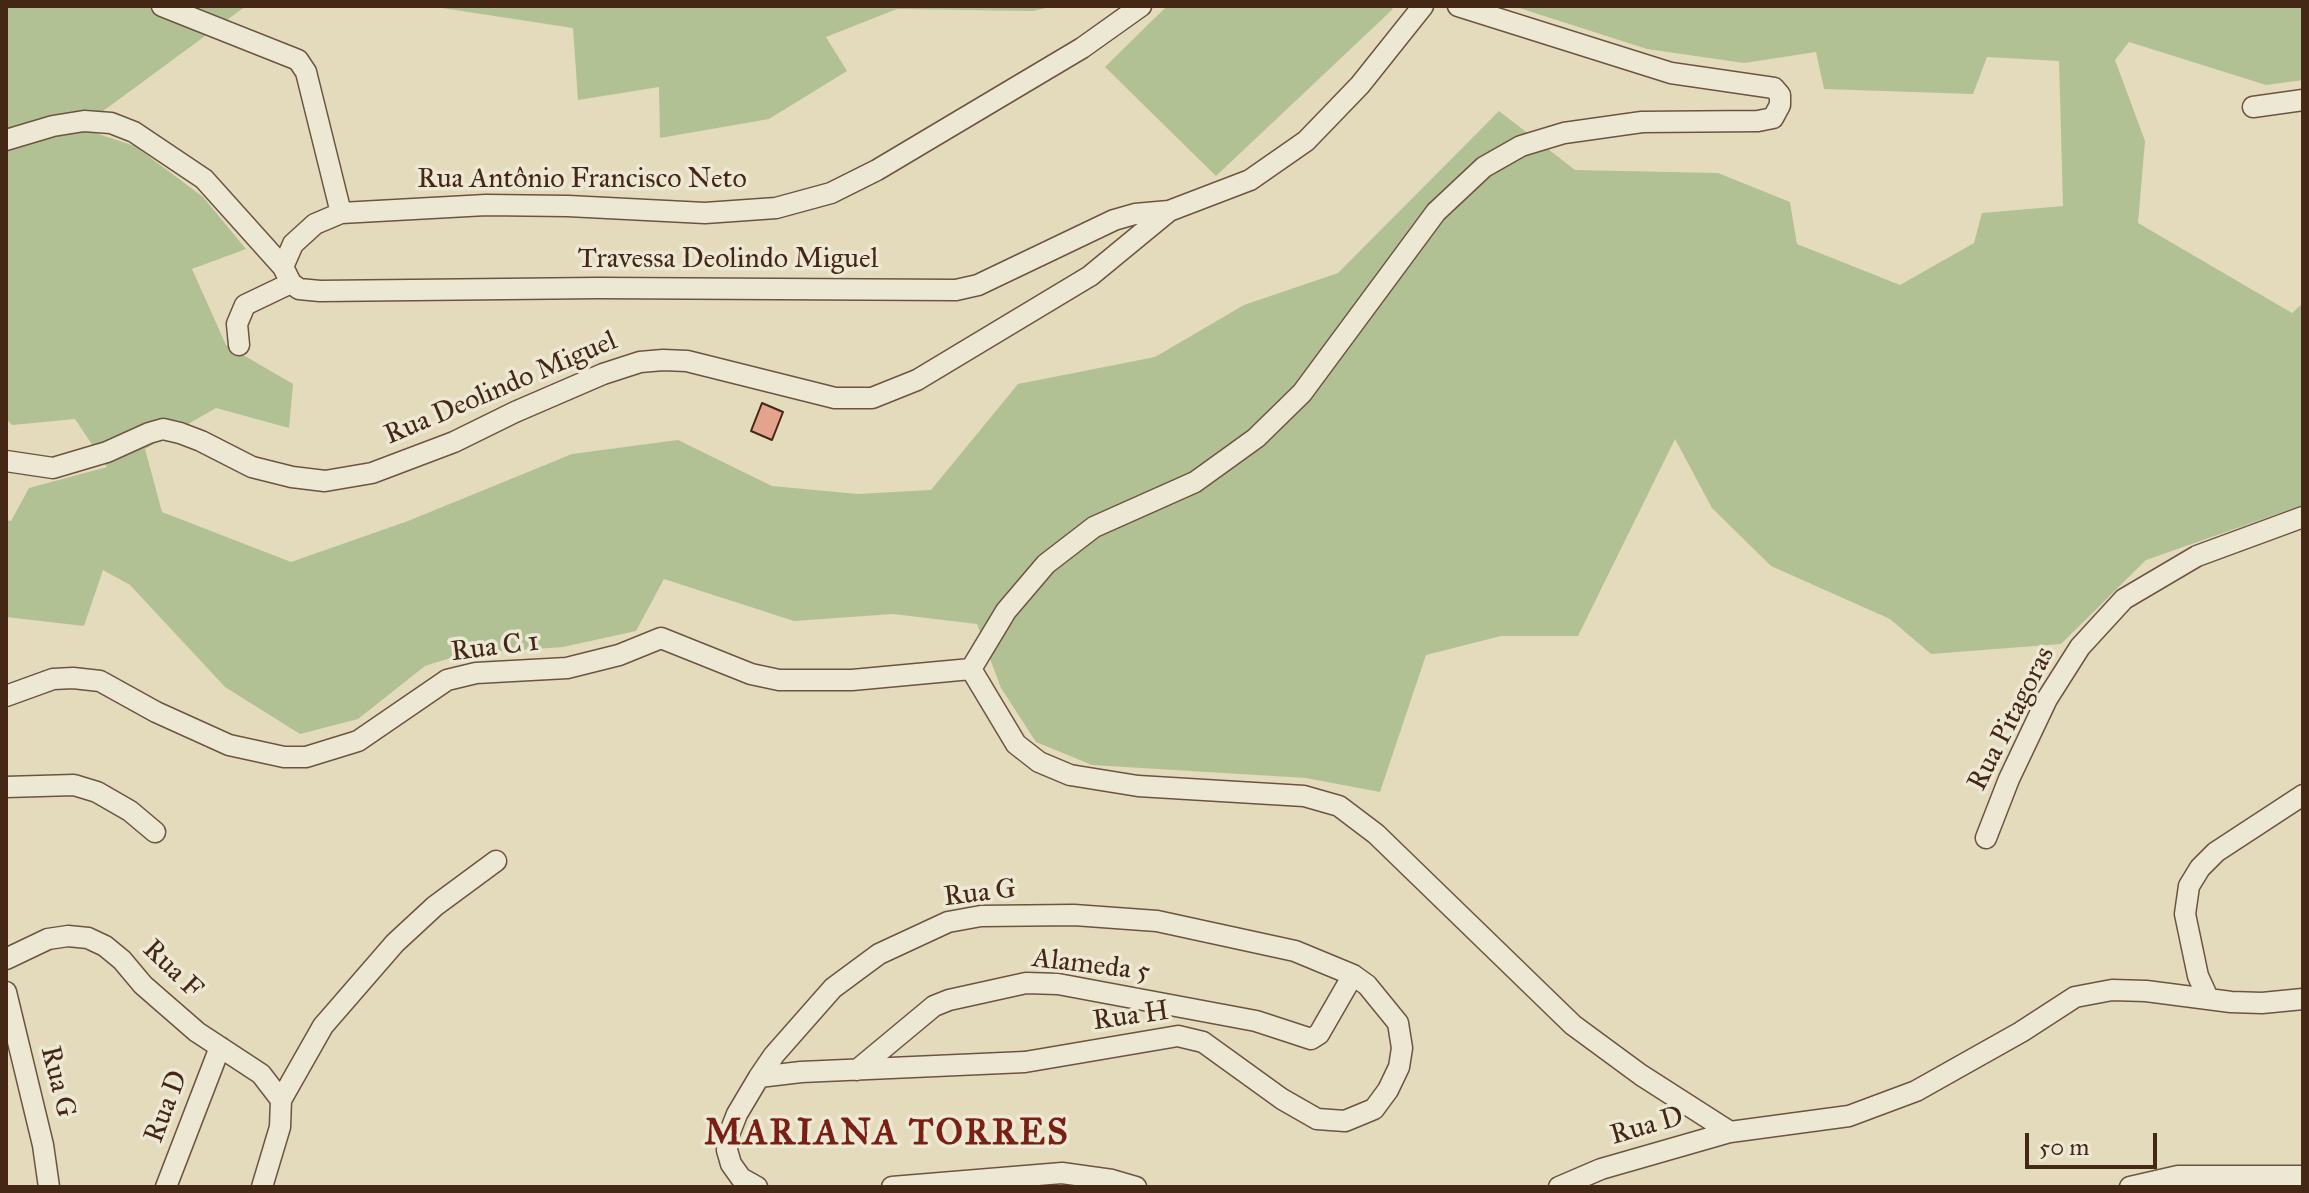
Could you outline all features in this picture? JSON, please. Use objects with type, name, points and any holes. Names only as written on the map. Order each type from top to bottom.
[{"type":"street","points":[[162,6],[298,60],[306,72],[341,213]]},
{"type":"street","name":"Rua Antônio Francisco Neto","points":[[287,275],[293,244],[315,224],[341,213],[486,205],[705,213],[776,208],[831,193],[877,170],[1082,48],[1141,6]]},
{"type":"street","name":"Rua Deolindo Miguel","points":[[6,461],[53,468],[107,452],[163,429],[191,437],[252,467],[325,481],[372,473],[454,442],[603,374],[640,362],[663,360],[687,361],[835,398],[872,398],[917,380],[1090,276],[1169,211],[1250,180],[1306,141],[1360,85],[1423,6]]},
{"type":"street","points":[[1458,6],[1671,73],[1774,88],[1780,95],[1780,105],[1773,118],[1745,122],[1642,122],[1564,133],[1521,146],[1484,167],[1436,212],[1302,393],[1256,438],[1195,482],[1094,527],[1046,564],[1006,611],[971,669],[1016,744],[1039,762],[1070,775],[1138,786],[1304,796],[1339,806],[1376,834],[1573,1025],[1641,1075],[1730,1132]]},
{"type":"street","points":[[2253,107],[2303,100]]},
{"type":"street","points":[[6,140],[53,126],[84,121],[111,123],[134,132],[204,179],[287,275],[245,305],[237,324],[239,345]]},
{"type":"street","name":"Travessa Deolindo Miguel","points":[[287,275],[299,289],[320,291],[598,288],[956,290],[978,285],[1114,220],[1135,214],[1169,211]]},
{"type":"street","name":"Rua Pitagoras","points":[[1986,838],[2009,779],[2047,699],[2080,647],[2124,599],[2197,556],[2303,517]]},
{"type":"street","name":"Rua C 1","points":[[6,696],[53,679],[100,681],[156,712],[229,745],[284,757],[306,757],[358,741],[447,680],[476,673],[567,668],[606,659],[661,638],[751,674],[779,680],[852,680],[971,669]]},
{"type":"street","points":[[6,787],[74,785],[97,792],[130,811],[155,832]]},
{"type":"street","points":[[2208,998],[2198,976],[2185,914],[2189,886],[2200,868],[2216,852],[2303,795]]},
{"type":"street","points":[[262,1187],[280,1127],[281,1100],[323,1026],[395,943],[435,906],[496,861]]},
{"type":"street","name":"Rua G","points":[[757,1187],[741,1178],[731,1164],[727,1150],[728,1137],[737,1114],[759,1077],[833,988],[879,954],[948,922],[981,916],[1074,915],[1157,921],[1295,951],[1353,975]]},
{"type":"street","name":"Rua F","points":[[6,959],[48,939],[68,936],[88,938],[105,946],[169,1008],[261,1074],[281,1100]]},
{"type":"street","name":"Rua H","points":[[759,1077],[801,1072],[1025,1062],[1178,1036],[1203,1042],[1282,1099],[1317,1119],[1345,1121],[1374,1109],[1399,1067],[1402,1048],[1398,1023],[1382,1000],[1353,975]]},
{"type":"street","name":"Alameda 5","points":[[857,1070],[934,1006],[958,997],[1026,983],[1058,984],[1256,1021],[1311,1039],[1319,1034],[1353,975]]},
{"type":"street","name":"Rua D","points":[[1559,1187],[1601,1169],[1730,1132],[1849,1116],[1916,1091],[2021,1032],[2075,997],[2112,990],[2262,1003],[2303,999]]},
{"type":"street","name":"Rua G","points":[[6,992],[43,1145],[49,1187]]},
{"type":"street","name":"Rua D","points":[[166,1187],[220,1047]]},
{"type":"street","points":[[892,1187],[1062,1173],[1112,1180],[1136,1187]]},
{"type":"street","points":[[2130,1187],[2178,1176],[2303,1176]]},
{"type":"green space","points":[[6,6],[246,6],[80,128],[135,146],[203,197],[246,249],[192,269],[226,345],[293,384],[289,428],[216,408],[145,449],[162,512],[291,562],[408,521],[572,454],[678,440],[772,486],[858,494],[931,490],[1018,384],[1155,357],[1244,305],[1338,273],[1499,111],[1575,170],[1718,173],[1790,202],[1797,244],[1900,285],[1974,243],[1982,213],[2063,206],[2059,61],[1987,57],[1973,94],[1824,89],[1816,52],[1744,63],[1647,49],[1513,6],[2303,6],[2303,80],[2266,85],[2129,42],[2115,60],[2145,141],[2138,223],[2292,313],[2303,303],[2303,505],[2146,560],[2061,644],[1931,654],[1890,619],[1771,566],[1712,508],[1675,439],[1578,636],[1501,636],[1426,655],[1380,792],[1306,778],[1092,765],[1036,742],[1001,688],[977,624],[893,614],[794,621],[664,579],[636,631],[563,647],[463,654],[425,666],[358,719],[300,734],[225,687],[130,585],[103,570],[84,626],[6,617],[6,520],[11,521],[29,488],[107,467],[75,419],[12,425],[6,419]]},
{"type":"green space","points":[[429,6],[1054,6],[1033,11],[897,9],[826,37],[847,71],[769,119],[660,138],[659,87],[578,100],[573,28]]},
{"type":"green space","points":[[1167,6],[1390,6],[1393,9],[1216,176],[1105,67]]},
{"type":"building","points":[[762,403],[783,412],[772,440],[751,431]]},
{"type":"district","name":"MARIANA TORRES","points":[[887,1135]]}]
